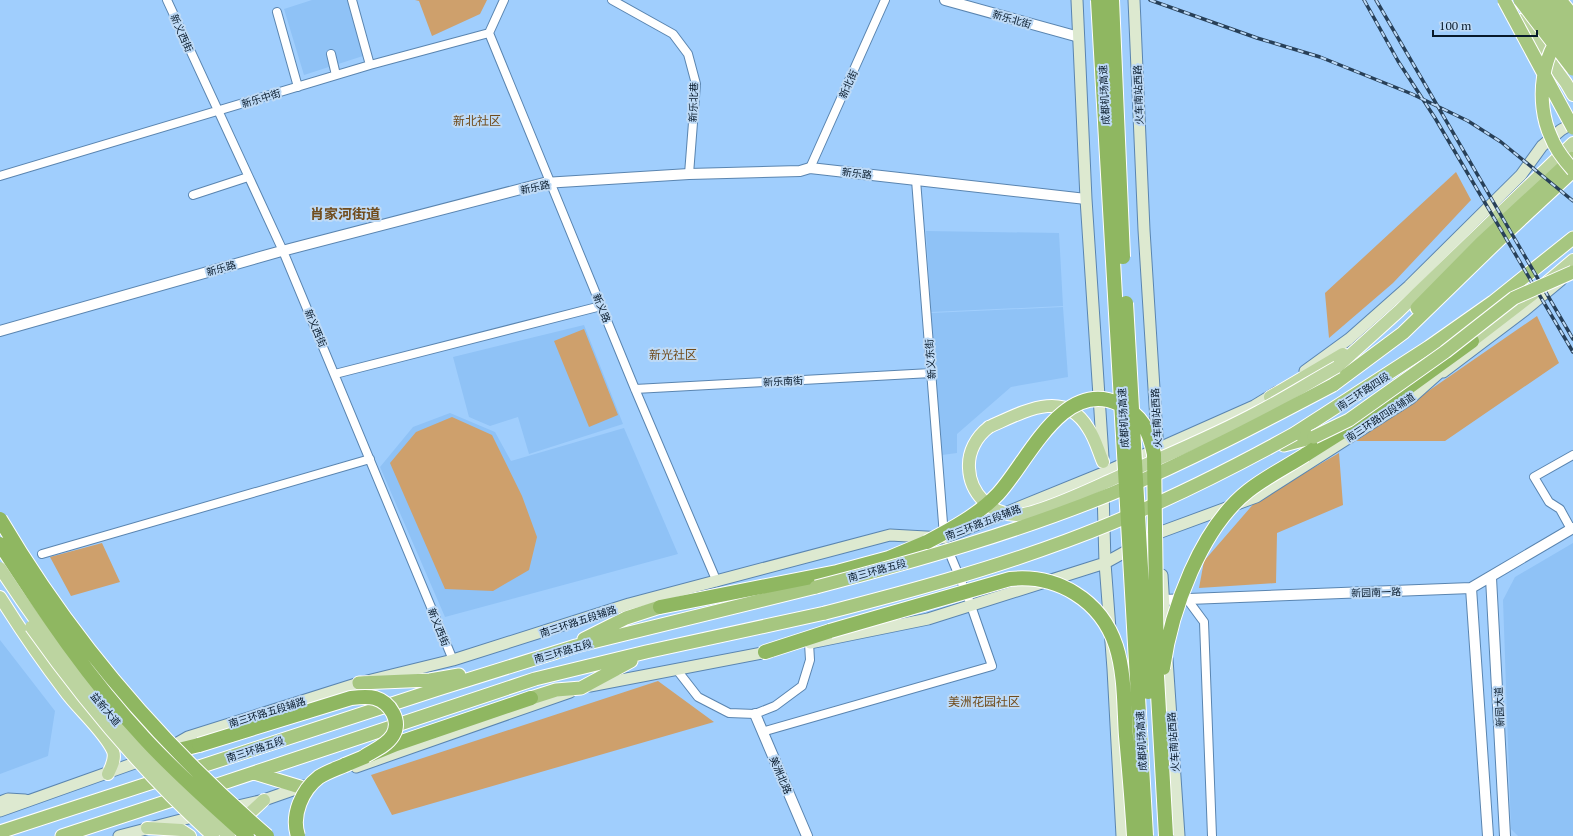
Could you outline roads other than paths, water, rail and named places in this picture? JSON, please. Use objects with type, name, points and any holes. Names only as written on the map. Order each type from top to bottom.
[{"type":"highway","name":"成都机场高速","points":[[1098,0],[1146,836]]},
{"type":"highway","name":"成都机场高速","points":[[1112,0],[1122,246],[1156,836]]},
{"type":"highway","points":[[1504,0],[1573,128]]},
{"type":"highway","points":[[1520,0],[1573,69]]},
{"type":"highway","points":[[1532,0],[1573,52]]},
{"type":"highway","points":[[1546,0],[1573,36]]},
{"type":"highway","points":[[1560,0],[1573,16]]},
{"type":"highway","points":[[1366,360],[1403,334],[1573,170],[1551,137],[1544,114],[1542,87],[1549,57],[1556,42],[1573,24]]},
{"type":"highway","points":[[1366,360],[1481,243],[1573,158]]},
{"type":"highway","name":"南三环路四段","points":[[1134,513],[1186,491],[1265,450],[1294,438],[1430,347],[1492,302],[1573,238]]},
{"type":"highway","points":[[1294,438],[1314,437],[1355,416],[1444,352],[1514,298],[1573,271]]},
{"type":"highway","points":[[1159,700],[1165,656],[1171,628],[1185,585],[1201,551],[1222,520],[1248,491],[1380,407],[1472,341]]},
{"type":"highway","name":"南三环路五段","points":[[0,832],[566,649],[896,566],[1068,511],[1131,485],[1213,448],[1333,384],[1366,360]]},
{"type":"highway","points":[[566,649],[626,618],[660,607],[837,572],[907,551],[954,527],[997,495],[1046,430],[1058,417],[1070,408],[1083,402],[1107,400],[1117,403],[1137,415],[1149,435],[1154,454],[1157,676],[1166,836]]},
{"type":"highway","name":"南三环路五段","points":[[62,836],[535,679],[646,652],[825,613],[913,590],[996,565],[1067,541],[1134,513]]},
{"type":"highway","points":[[0,519],[56,605],[111,676],[173,745],[242,815],[267,836]]},
{"type":"highway","points":[[0,544],[46,614],[107,695],[143,738],[181,777],[247,836]]},
{"type":"highway","points":[[765,652],[830,631],[1010,579],[1025,578],[1042,580],[1069,589],[1084,599],[1102,618],[1109,628],[1116,646],[1122,677],[1134,836]]},
{"type":"highway","points":[[298,836],[296,830],[298,807],[307,788],[324,774],[365,756],[531,698],[556,690],[581,688],[646,652]]},
{"type":"highway","points":[[359,683],[430,680],[524,662]]},
{"type":"highway","points":[[154,756],[199,746],[351,698],[362,697],[375,698],[382,702],[392,710],[396,722],[395,729],[390,739],[365,756]]},
{"type":"highway","points":[[254,773],[300,787]]},
{"type":"main road","points":[[1077,0],[1086,199],[1103,468],[1105,563],[1114,669],[1122,836]]},
{"type":"main road","name":"火车南站西路","points":[[1134,0],[1144,230],[1158,449],[1163,600],[1179,836]]},
{"type":"main road","points":[[1504,0],[1570,83],[1573,95]]},
{"type":"main road","points":[[1270,397],[1349,339],[1409,286],[1521,175],[1542,146],[1573,123]]},
{"type":"main road","points":[[1103,468],[1089,428],[1080,417],[1069,409],[1043,406],[989,427],[978,437],[970,455],[968,468],[972,488],[980,498],[1002,512],[1016,515],[1028,513],[1078,495],[1257,413],[1337,367],[1399,311],[1573,143]]},
{"type":"main road","name":"南三环路四段辅道","points":[[1161,532],[1256,497],[1411,398],[1472,341],[1533,294],[1573,260]]},
{"type":"main road","points":[[1432,380],[1526,310],[1573,271]]},
{"type":"main road","points":[[1158,449],[1254,406],[1270,397],[1351,349],[1399,311]]},
{"type":"main road","name":"南三环路五段辅路","points":[[0,811],[108,774],[154,756],[188,737],[359,683],[453,660],[629,604],[717,582],[890,535],[944,538],[1103,468],[1158,449]]},
{"type":"main road","points":[[119,836],[264,800],[581,688],[928,620],[1105,563],[1161,532]]},
{"type":"main road","name":"益新大道","points":[[0,568],[35,620],[133,742],[188,798],[229,836]]},
{"type":"main road","name":"益新大道","points":[[0,581],[47,651],[111,732],[145,770],[214,836]]},
{"type":"main road","points":[[0,597],[22,632],[65,692],[98,730],[113,751],[114,762],[108,774]]},
{"type":"main road","points":[[0,802],[8,800],[34,800]]},
{"type":"main road","points":[[247,836],[250,814],[264,800]]},
{"type":"main road","points":[[147,828],[181,830],[190,836]]},
{"type":"street","name":"新义西街","points":[[167,0],[283,251],[453,660]]},
{"type":"street","points":[[352,0],[370,65]]},
{"type":"street","points":[[489,33],[504,0]]},
{"type":"street","name":"新乐北巷","points":[[612,0],[673,34],[688,54],[696,84],[689,174]]},
{"type":"street","name":"新北街","points":[[810,168],[886,0]]},
{"type":"street","name":"新乐北街","points":[[945,0],[1079,37]]},
{"type":"street","points":[[277,12],[298,87]]},
{"type":"street","name":"新乐中街","points":[[0,176],[370,65],[489,33]]},
{"type":"street","name":"新义路","points":[[489,33],[634,389],[717,582]]},
{"type":"street","points":[[331,54],[336,76]]},
{"type":"street","name":"新乐路","points":[[0,331],[283,251],[551,183],[689,174],[800,171],[810,168],[1086,199]]},
{"type":"street","points":[[193,195],[248,177]]},
{"type":"street","name":"新义东街","points":[[762,732],[992,666],[971,605],[944,538],[916,180]]},
{"type":"street","points":[[335,374],[601,306]]},
{"type":"street","name":"新乐南街","points":[[634,389],[931,373]]},
{"type":"street","points":[[1572,529],[1560,509],[1549,502],[1534,477],[1573,455]]},
{"type":"street","points":[[42,554],[370,459]]},
{"type":"street","name":"新园南一路","points":[[1163,600],[1471,588],[1491,578],[1572,529]]},
{"type":"street","name":"新园大道","points":[[1491,578],[1505,836]]},
{"type":"street","name":"新园大道","points":[[1471,588],[1488,836]]},
{"type":"street","points":[[1187,599],[1204,622],[1212,836]]},
{"type":"street","points":[[677,670],[698,697],[729,713],[755,714],[775,706],[802,686],[810,660],[809,643]]},
{"type":"street","name":"美洲北路","points":[[755,714],[807,836]]},
{"type":"railway","points":[[1150,0],[1257,38],[1320,57],[1412,94],[1468,121],[1501,142],[1573,201]]},
{"type":"railway","points":[[1364,0],[1398,61],[1435,118],[1573,352]]},
{"type":"railway","points":[[1376,0],[1573,339]]},
{"type":"district","name":"新北社区","points":[[477,121]]},
{"type":"district","name":"肖家河街道","points":[[345,214]]},
{"type":"district","name":"新光社区","points":[[673,355]]},
{"type":"district","name":"美洲花园社区","points":[[984,702]]}]
